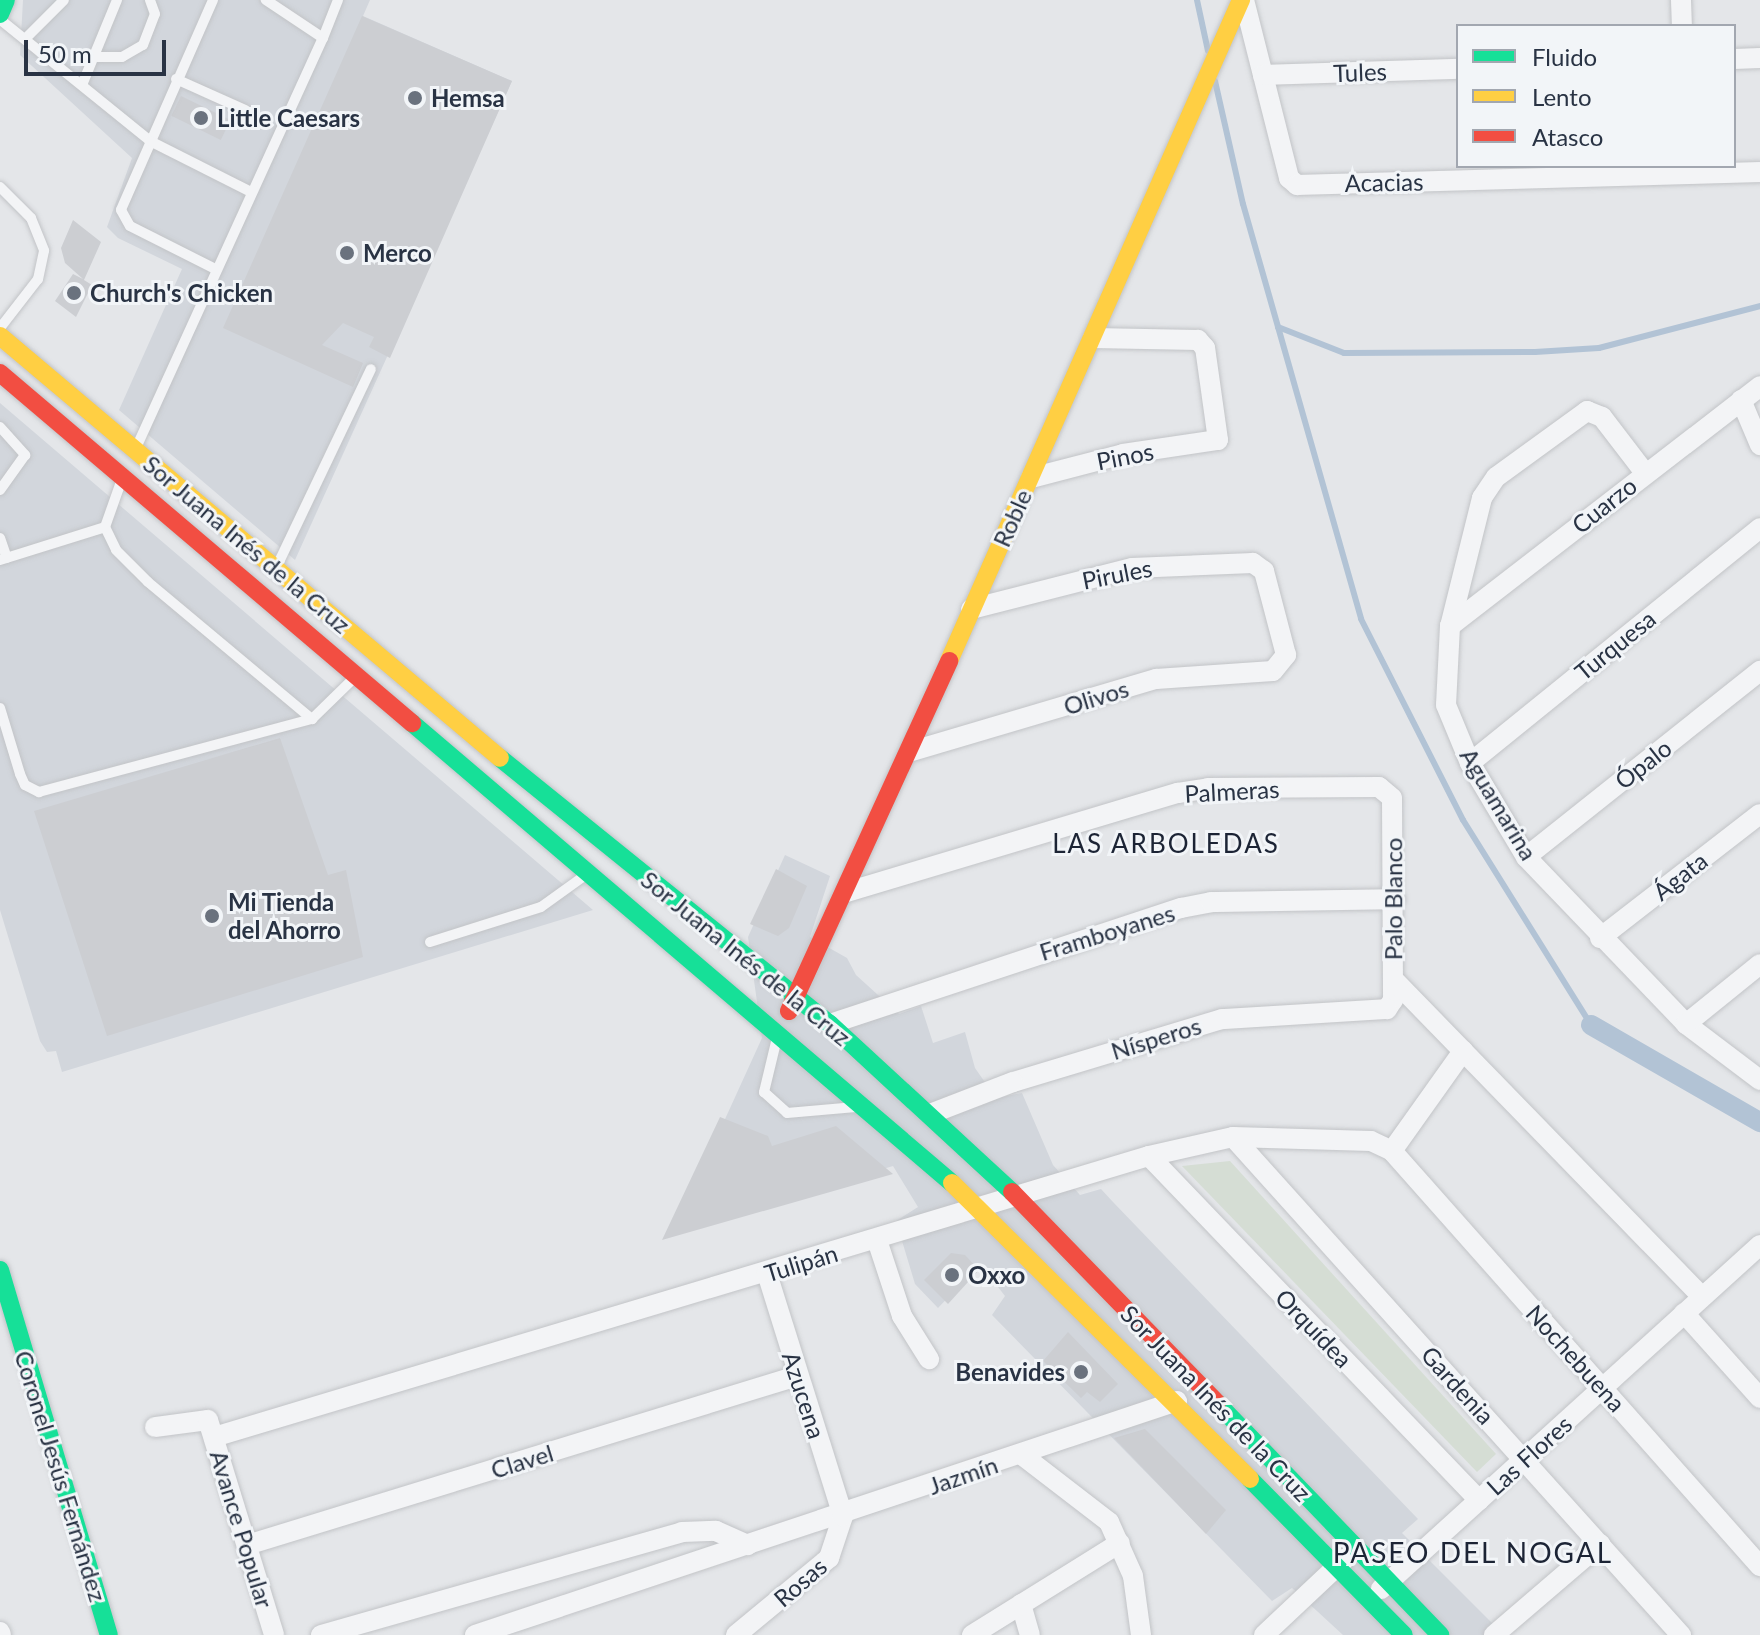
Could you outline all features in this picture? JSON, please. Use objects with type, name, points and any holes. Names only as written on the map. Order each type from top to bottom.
[{"type":"main road","points":[[0,17],[6,0]]},
{"type":"main road","name":"Roble","points":[[778,1033],[847,892],[1243,0]]},
{"type":"main road","name":"Sor Juana Inés de la Cruz","points":[[0,336],[276,568],[830,1024],[930,1114],[1016,1195],[1440,1635]]},
{"type":"main road","name":"Sor Juana Inés de la Cruz","points":[[0,373],[866,1106],[980,1207],[1177,1401],[1404,1635]]},
{"type":"main road","points":[[257,591],[276,568]]},
{"type":"main road","name":"Coronel Jesús Fernández","points":[[0,1270],[3,1292],[109,1635]]},
{"type":"main road","points":[[1101,1326],[1122,1306]]},
{"type":"street","name":"Acacias","points":[[1243,0],[1289,178],[1297,185],[1678,170],[1760,172]]},
{"type":"street","points":[[1681,0],[1682,24]]},
{"type":"street","points":[[1736,59],[1760,58]]},
{"type":"street","name":"Tules","points":[[1263,75],[1456,69]]},
{"type":"street","name":"Pinos","points":[[1031,478],[1123,454],[1218,440],[1205,348],[1198,340],[1093,338]]},
{"type":"street","name":"Cuarzo","points":[[1450,626],[1760,386]]},
{"type":"street","points":[[1741,400],[1760,445]]},
{"type":"street","name":"Aguamarina","points":[[1645,473],[1602,417],[1587,411],[1487,487],[1450,626],[1446,705],[1470,763],[1526,857],[1600,938],[1686,1024],[1760,1080]]},
{"type":"street","name":"Turquesa","points":[[1470,763],[1760,528]]},
{"type":"street","name":"Pirules","points":[[971,609],[1153,565],[1253,563],[1264,571],[1285,661]]},
{"type":"street","name":"Olivos","points":[[909,752],[1156,679],[1273,671],[1285,661]]},
{"type":"street","name":"Ópalo","points":[[1526,857],[1760,671]]},
{"type":"street","name":"Palmeras","points":[[847,892],[1178,793],[1208,788],[1379,787],[1389,793]]},
{"type":"street","name":"Palo Blanco","points":[[1389,793],[1395,899],[1391,1005]]},
{"type":"street","name":"Ágata","points":[[1600,938],[1760,814]]},
{"type":"street","name":"Framboyanes","points":[[830,1024],[1181,908],[1211,902],[1395,899]]},
{"type":"street","points":[[1686,1024],[1760,964]]},
{"type":"street","points":[[1394,980],[1702,1297]]},
{"type":"street","name":"Nísperos","points":[[930,1114],[1013,1082],[1222,1019],[1383,1011],[1391,1005]]},
{"type":"street","points":[[1392,1151],[1463,1051]]},
{"type":"street","name":"Tulipán","points":[[155,1427],[203,1418],[212,1430],[767,1273],[1149,1156],[1233,1137],[1371,1141],[1392,1151]]},
{"type":"street","name":"Gardenia","points":[[1233,1137],[1525,1459],[1673,1632]]},
{"type":"street","name":"Nochebuena","points":[[1392,1151],[1760,1566]]},
{"type":"street","name":"Orquídea","points":[[1149,1156],[1479,1500]]},
{"type":"street","points":[[877,1240],[902,1316],[929,1359]]},
{"type":"street","name":"Las Flores","points":[[1369,1600],[1760,1245]]},
{"type":"street","name":"Azucena","points":[[767,1273],[843,1516]]},
{"type":"street","points":[[1684,1313],[1760,1398]]},
{"type":"street","name":"Clavel","points":[[247,1545],[797,1376]]},
{"type":"street","name":"Jazmín","points":[[475,1635],[843,1516],[1177,1401]]},
{"type":"street","name":"Avance Popular","points":[[212,1430],[274,1635]]},
{"type":"street","points":[[1022,1455],[1094,1505],[1120,1543],[1133,1576],[1141,1635]]},
{"type":"street","name":"Rosas","points":[[736,1635],[829,1558],[843,1516]]},
{"type":"street","points":[[321,1635],[682,1532],[716,1531],[748,1545]]},
{"type":"street","points":[[972,1635],[1120,1543]]},
{"type":"street","points":[[1494,1635],[1600,1544]]},
{"type":"street","points":[[1264,1635],[1356,1549]]},
{"type":"street","points":[[1021,1604],[1030,1635]]},
{"type":"lane","points":[[25,39],[64,0]]},
{"type":"lane","points":[[82,85],[117,0]]},
{"type":"lane","points":[[94,57],[122,57],[143,45],[155,14],[150,0]]},
{"type":"lane","points":[[213,0],[176,79],[122,216],[130,226],[215,269]]},
{"type":"lane","points":[[266,0],[323,38]]},
{"type":"lane","points":[[135,449],[249,191],[323,38],[338,0]]},
{"type":"lane","points":[[0,17],[150,141],[249,191]]},
{"type":"lane","points":[[176,79],[245,110]]},
{"type":"lane","points":[[0,187],[31,218],[44,251],[38,279],[0,328]]},
{"type":"lane","points":[[276,568],[371,369]]},
{"type":"lane","points":[[0,427],[25,455],[0,490]]},
{"type":"lane","points":[[105,527],[123,477]]},
{"type":"lane","points":[[0,538],[4,559],[105,527]]},
{"type":"lane","points":[[105,527],[131,567],[312,719]]},
{"type":"lane","points":[[0,708],[25,785],[39,792],[312,719],[356,675]]},
{"type":"lane","points":[[430,942],[541,907],[589,873]]},
{"type":"lane","points":[[778,1033],[764,1092],[787,1113],[866,1106]]},
{"type":"shaded area","name":"Merco","points":[[23,0],[370,0],[363,16],[512,81],[295,560],[119,410],[182,269],[118,238],[107,227],[132,158],[20,55]]},
{"type":"shaded area","name":"Mi Tienda del Ahorro","points":[[0,403],[593,910],[62,1072],[56,1051],[47,1052],[40,1041],[0,910]]},
{"type":"shaded area","points":[[785,855],[830,876],[810,937],[847,958],[856,975],[899,1014],[921,1006],[933,1043],[965,1032],[975,1068],[996,1098],[1022,1093],[1053,1165],[1080,1195],[1101,1189],[1418,1519],[1402,1533],[1504,1635],[1343,1635],[1292,1588],[1272,1601],[992,1315],[1005,1296],[980,1264],[938,1308],[915,1284],[896,1221],[918,1207],[893,1166],[674,1231],[762,1038],[748,937]]},
{"type":"shaded area","points":[[1230,1161],[1496,1454],[1477,1472],[1182,1166]]},
{"type":"building","name":"Merco","points":[[362,16],[512,81],[390,358],[369,347],[374,337],[343,323],[322,345],[363,363],[353,387],[223,328]]},
{"type":"building","name":"Little Caesars","points":[[181,96],[230,120],[221,140],[171,116]]},
{"type":"building","points":[[73,220],[101,242],[84,280],[92,285],[76,317],[55,301],[73,274],[83,279],[65,263],[61,248]]},
{"type":"building","name":"Mi Tienda del Ahorro","points":[[280,738],[328,875],[346,870],[363,957],[107,1036],[34,811]]},
{"type":"building","points":[[776,869],[807,886],[789,928],[778,936],[750,924]]},
{"type":"building","points":[[720,1117],[768,1136],[772,1146],[836,1126],[893,1174],[662,1240]]},
{"type":"building","name":"Oxxo","points":[[951,1253],[965,1255],[979,1270],[948,1304],[924,1280]]},
{"type":"building","name":"Benavides","points":[[1068,1332],[1118,1384],[1100,1402],[1087,1392],[1081,1398],[1043,1361]]},
{"type":"building","points":[[1145,1429],[1226,1510],[1206,1534],[1114,1438]]},
{"type":"waterway","points":[[1197,0],[1208,51]]},
{"type":"waterway","points":[[1215,81],[1243,204],[1361,619],[1463,820],[1591,1025]]},
{"type":"waterway","points":[[1278,327],[1344,353],[1535,352],[1599,348],[1760,306]]},
{"type":"waterway","points":[[1591,1025],[1760,1122]]},
{"type":"traffic: fast","points":[[0,14],[6,0]]},
{"type":"traffic: fast","points":[[412,723],[952,1183]]},
{"type":"traffic: fast","points":[[500,758],[830,1024],[1012,1192]]},
{"type":"traffic: fast","points":[[0,1270],[109,1635]]},
{"type":"traffic: fast","points":[[1217,1403],[1440,1635]]},
{"type":"traffic: fast","points":[[1250,1479],[1404,1635]]},
{"type":"traffic: slow","points":[[949,661],[1241,0]]},
{"type":"traffic: slow","points":[[0,336],[500,758]]},
{"type":"traffic: slow","points":[[952,1183],[1250,1479]]},
{"type":"traffic: jam","points":[[0,373],[412,723]]},
{"type":"traffic: jam","points":[[789,1011],[949,661]]},
{"type":"traffic: jam","points":[[1012,1192],[1217,1403]]},
{"type":"place","name":"Hemsa","points":[[415,98]]},
{"type":"place","name":"Little Caesars","points":[[201,118]]},
{"type":"place","name":"Merco","points":[[347,253]]},
{"type":"place","name":"Church's Chicken","points":[[74,293]]},
{"type":"place","name":"Mi Tienda del Ahorro","points":[[212,916]]},
{"type":"place","name":"Oxxo","points":[[952,1275]]},
{"type":"place","name":"Benavides","points":[[1081,1372]]},
{"type":"district","name":"LAS ARBOLEDAS","points":[[1166,844]]},
{"type":"district","name":"PASEO DEL NOGAL","points":[[1473,1552]]}]
